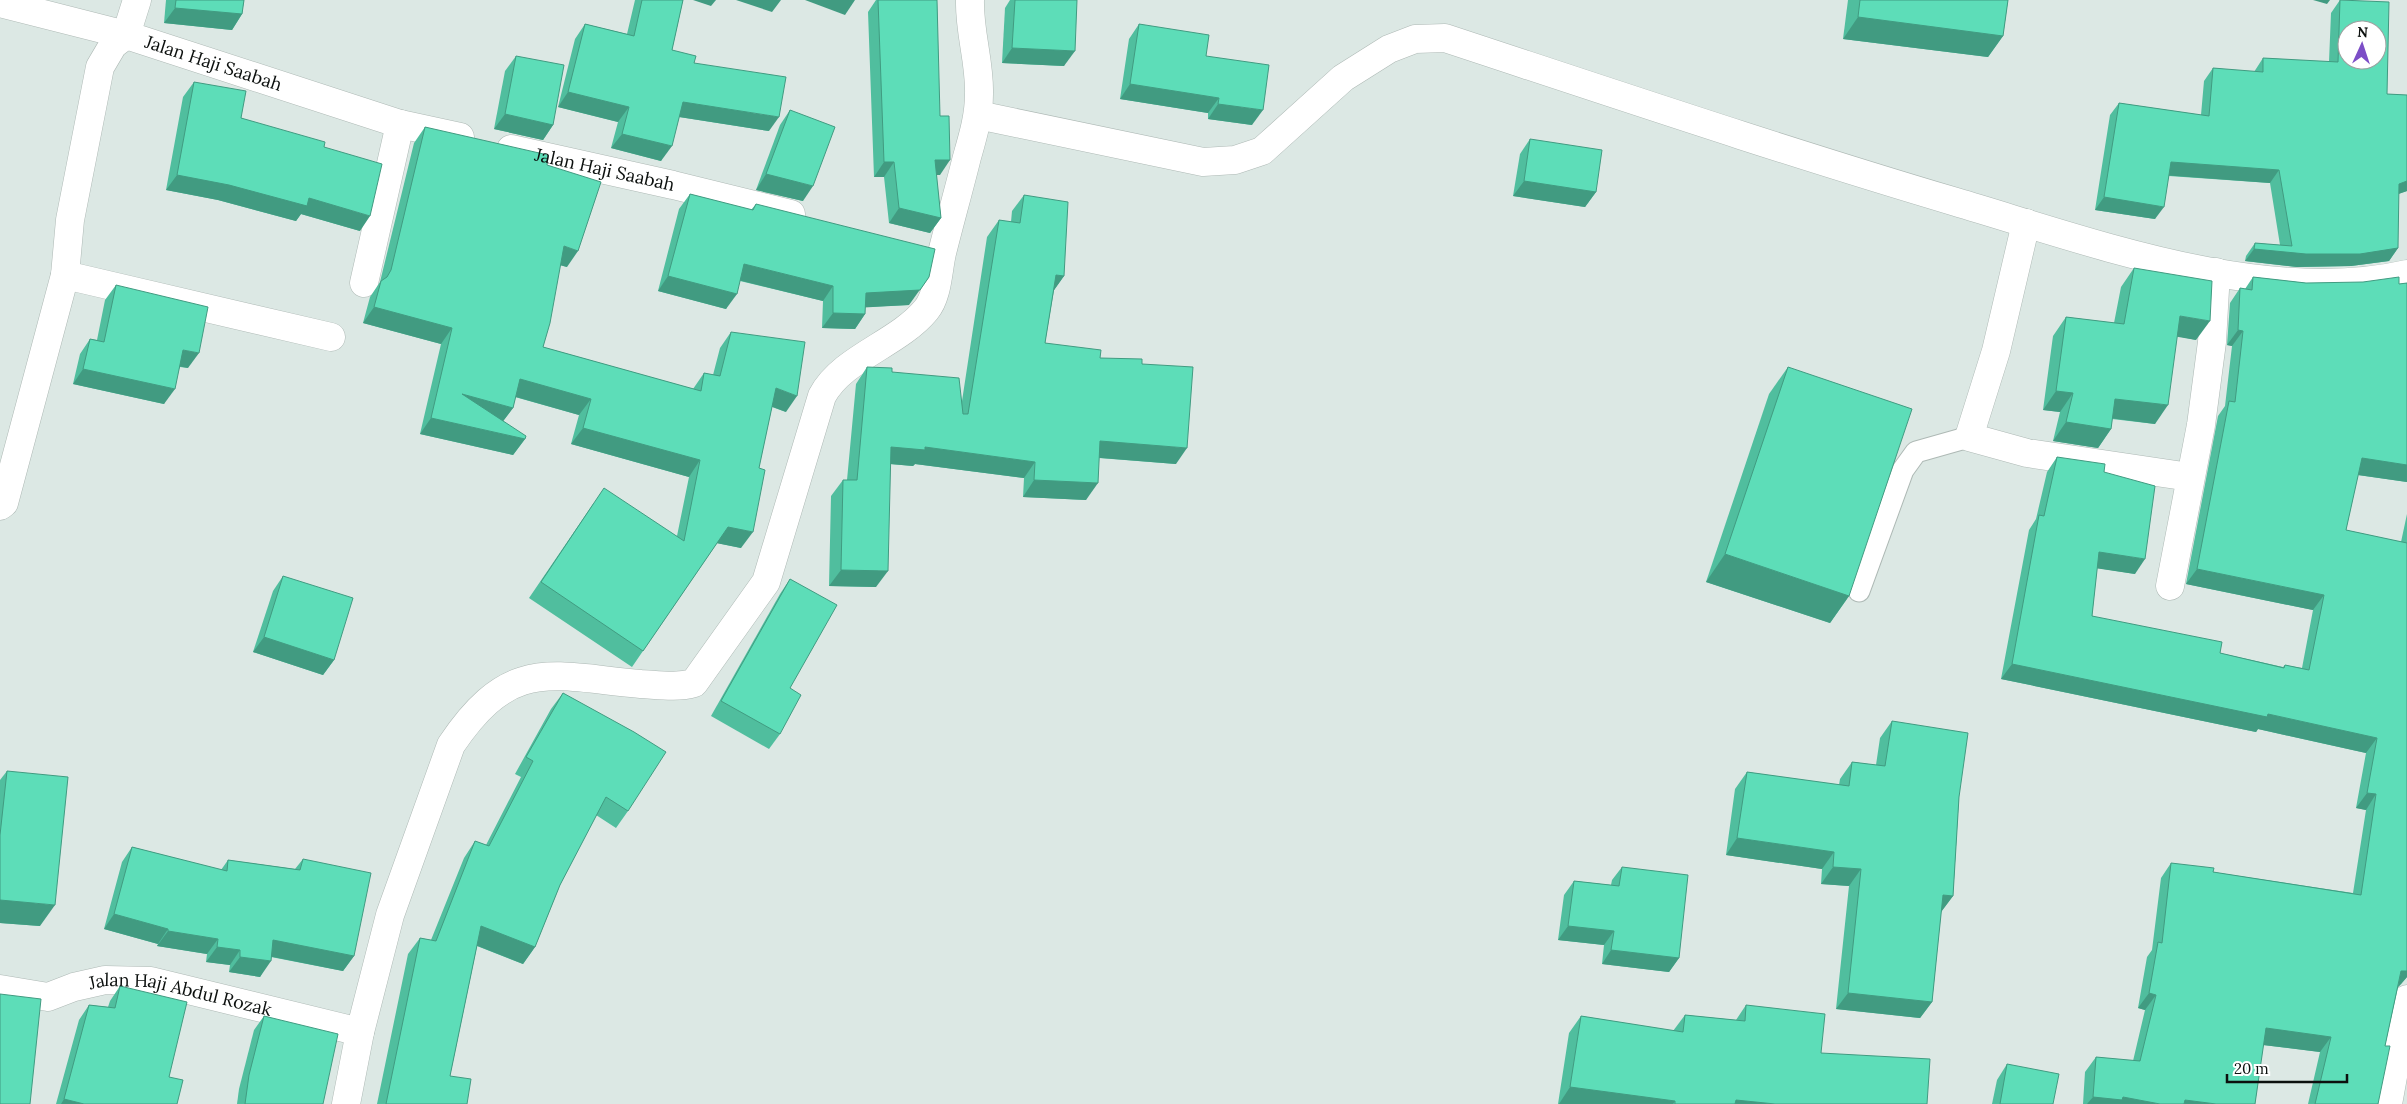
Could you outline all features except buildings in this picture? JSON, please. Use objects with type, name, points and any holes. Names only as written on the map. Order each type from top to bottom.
[{"type":"street","points":[[0,506],[4,503],[12,475],[65,275],[70,220],[100,66],[113,45],[126,35],[137,0]]},
{"type":"street","points":[[346,1104],[360,1032],[390,915],[451,744],[475,712],[522,679],[537,676],[572,675],[673,686],[694,684],[766,582],[826,388],[842,373],[909,328],[928,308],[934,296],[942,252],[978,114],[980,77],[970,15],[970,0]]},
{"type":"street","name":"Jalan Haji Saabah","points":[[0,3],[126,35],[400,124],[673,185],[818,221]]},
{"type":"street","points":[[978,114],[1203,162],[1235,160],[1262,151],[1343,78],[1389,49],[1415,39],[1445,38],[1765,143],[2114,248],[2216,272],[2256,279],[2325,284],[2383,280],[2407,274]]},
{"type":"street","points":[[364,283],[400,124]]},
{"type":"street","points":[[2026,223],[1996,351],[1969,437],[2028,454],[2190,477]]},
{"type":"street","points":[[914,245],[942,252]]},
{"type":"street","points":[[2170,586],[2201,425],[2212,342],[2216,272]]},
{"type":"street","points":[[65,275],[331,337]]},
{"type":"street","name":"Jalan Haji Abdul Rozak","points":[[0,990],[48,997],[74,987],[105,980],[151,981],[360,1032]]},
{"type":"street","points":[[2388,1104],[2407,999]]},
{"type":"lane","points":[[1859,591],[1903,470],[1916,452],[1969,437]]}]
